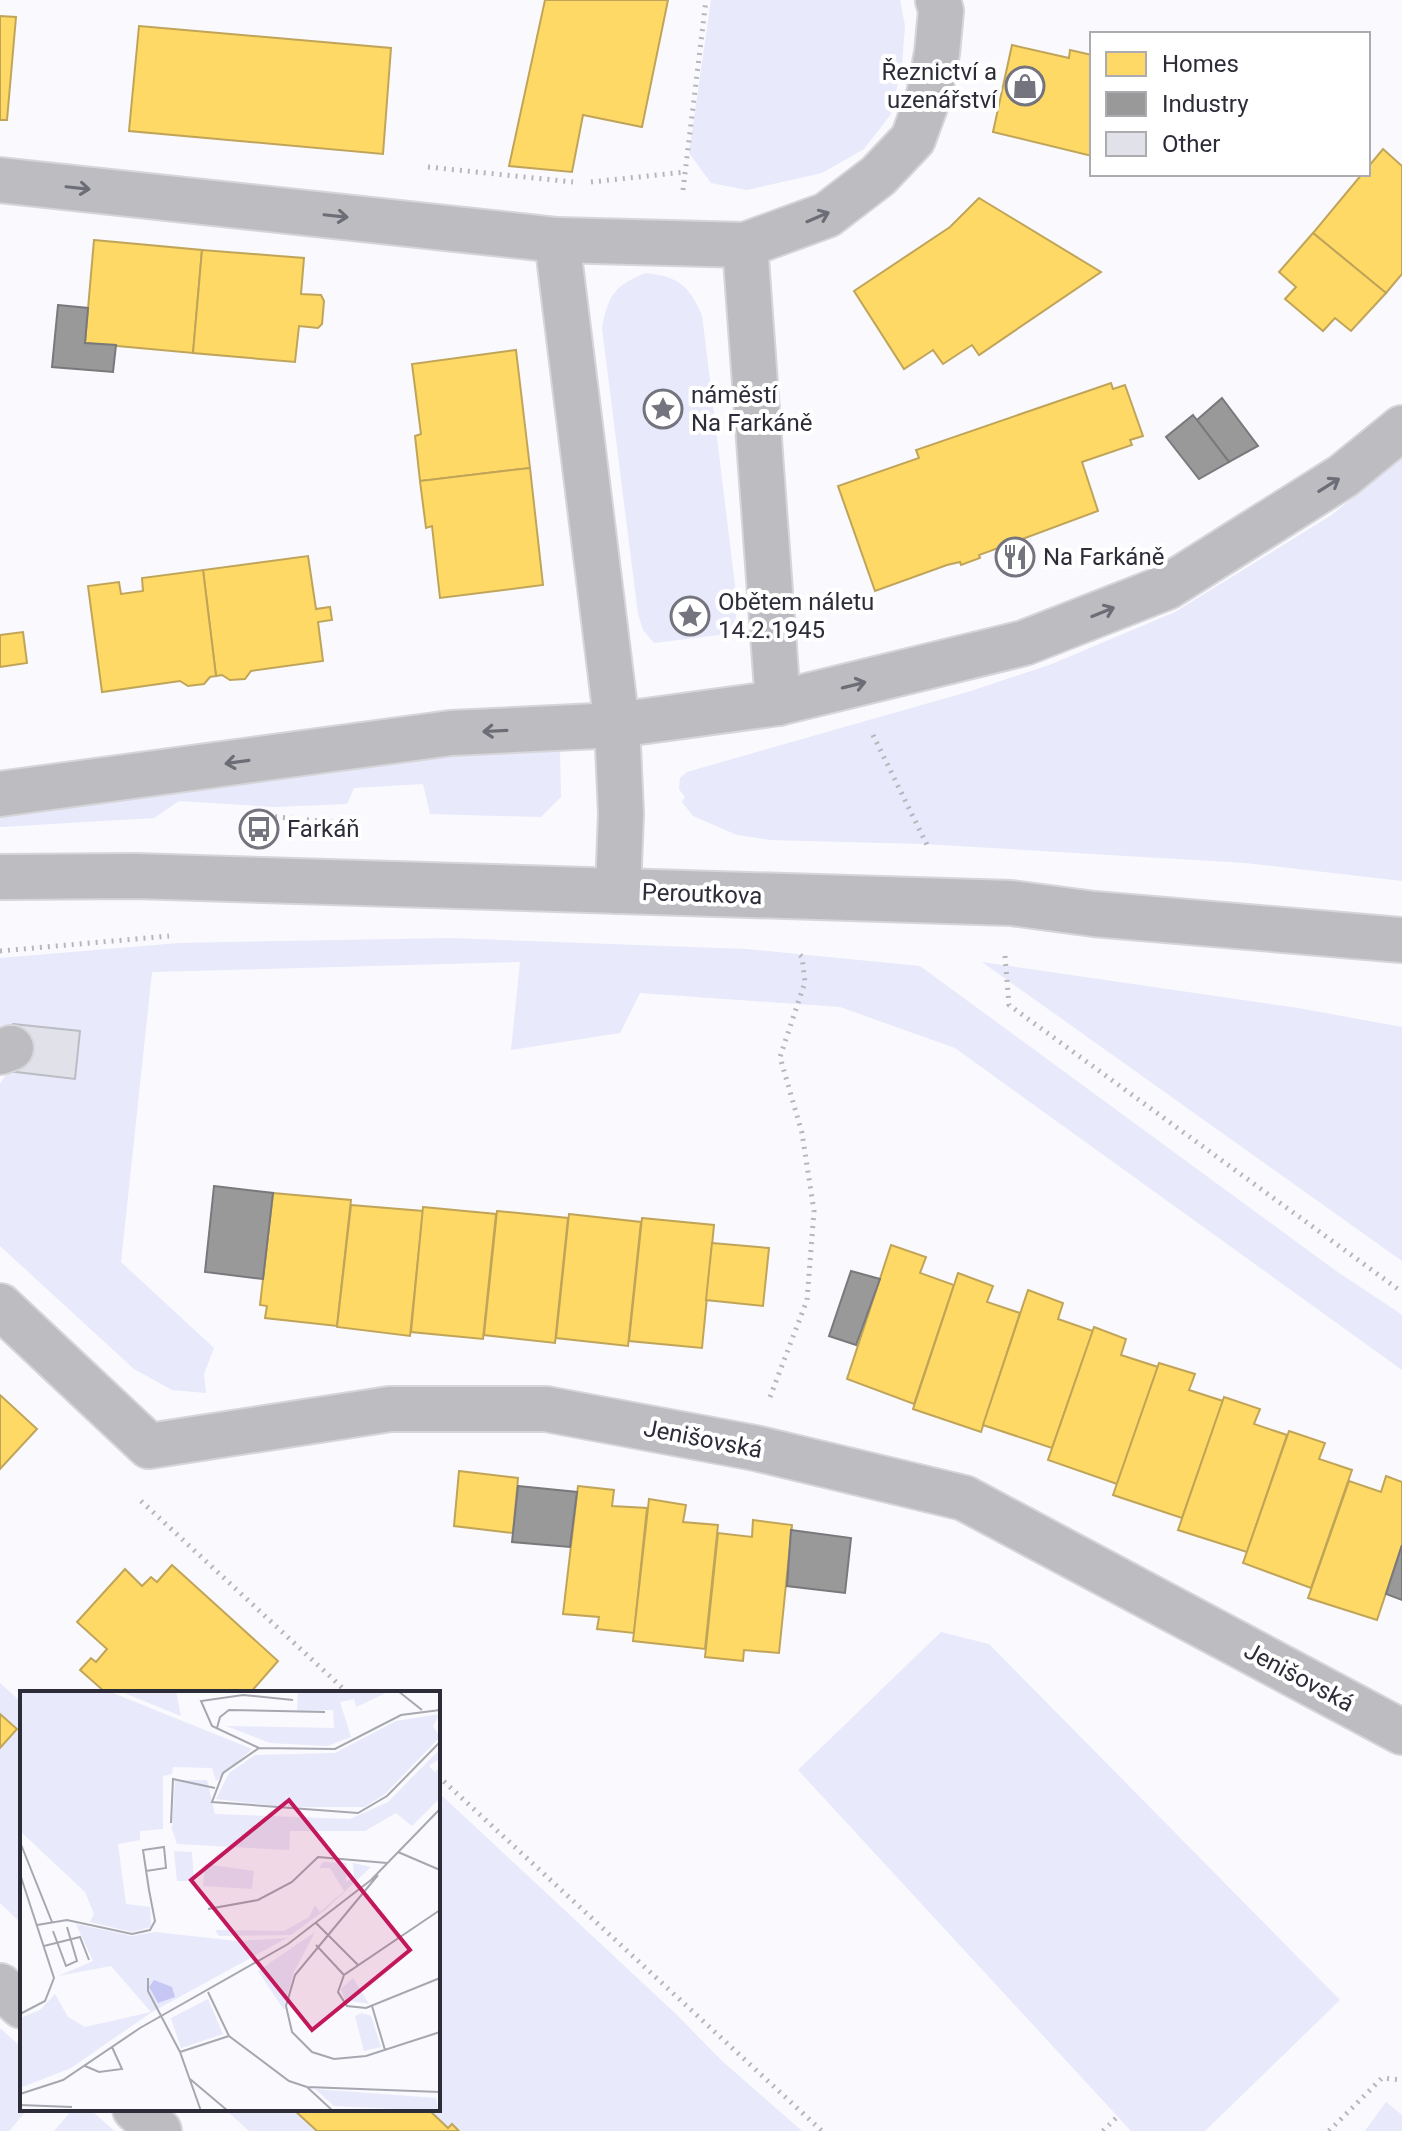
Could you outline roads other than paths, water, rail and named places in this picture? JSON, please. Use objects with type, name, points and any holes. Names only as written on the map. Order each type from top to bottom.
[{"type":"street","points":[[0,180],[557,240],[745,245],[827,215],[878,176],[913,139],[929,95],[937,53],[941,11],[938,0]]},
{"type":"street","points":[[557,240],[617,725],[621,813],[618,891]]},
{"type":"street","points":[[745,245],[778,703]]},
{"type":"street","points":[[0,794],[451,733],[617,725],[778,703],[1024,643],[1167,587],[1343,476],[1402,428]]},
{"type":"street","name":"Peroutkova","points":[[0,877],[135,876],[1011,903],[1094,914],[1402,940]]},
{"type":"street","name":"Jenišovská","points":[[0,1306],[149,1446],[390,1409],[546,1409],[755,1448],[964,1498],[1402,1732]]},
{"type":"street","points":[[0,1986],[20,2004]]},
{"type":"street","points":[[137,2111],[159,2131]]},
{"type":"place","name":"Řeznictví a uzenářství","points":[[1025,86]]},
{"type":"place","name":"náměstí Na Farkáně","points":[[663,409]]},
{"type":"place","name":"Na Farkáně","points":[[1015,557]]},
{"type":"place","name":"Obětem náletu 14.2.1945","points":[[690,616]]},
{"type":"place","name":"Farkáň","points":[[259,829]]}]
